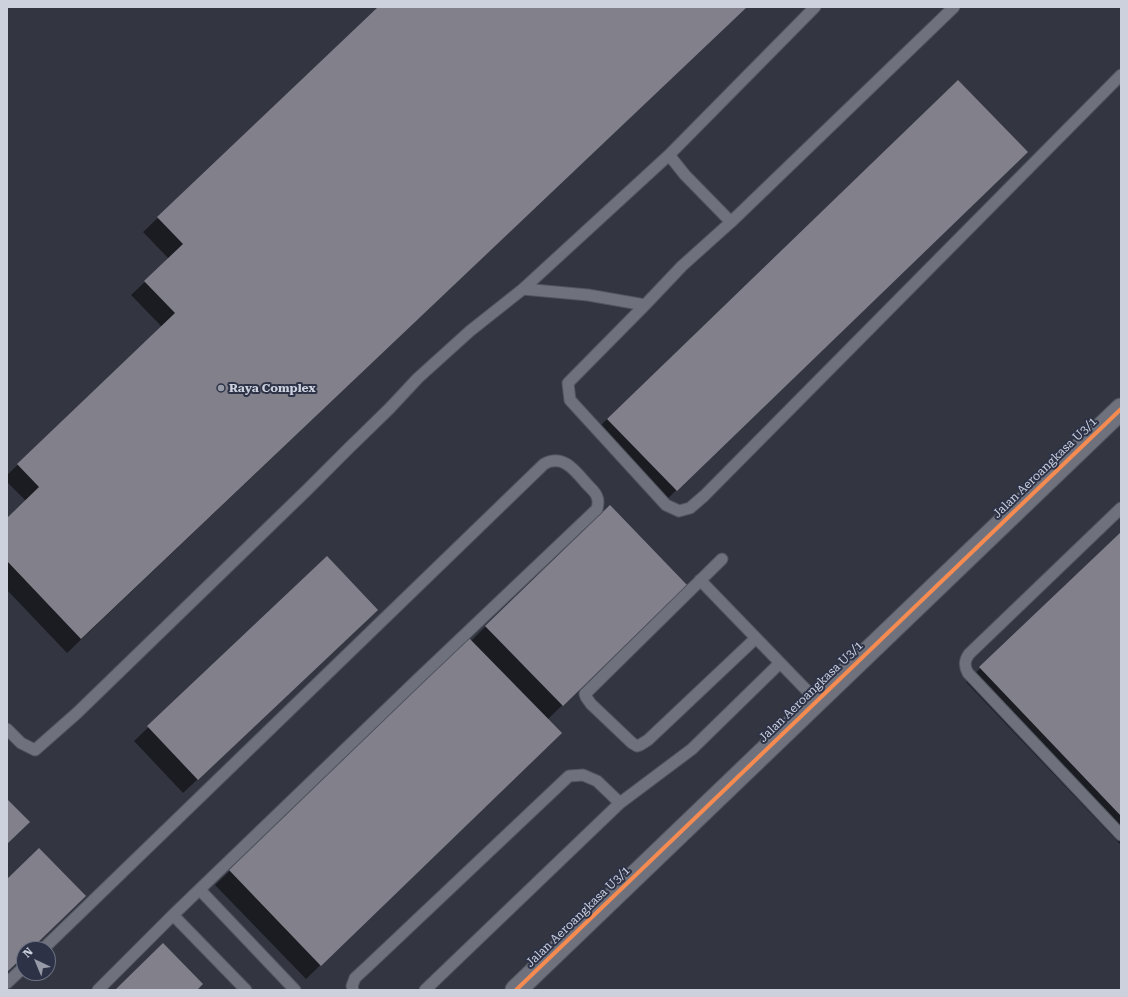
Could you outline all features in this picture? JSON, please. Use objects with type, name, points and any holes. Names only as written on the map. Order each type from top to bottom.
[{"type":"street","name":"Jalan Aeroangkasa U3/1","points":[[516,990],[1121,409]]},
{"type":"lane","points":[[7,729],[20,743],[35,750],[55,733],[302,496],[418,378],[470,331],[523,289],[669,155],[815,7]]},
{"type":"lane","points":[[954,7],[731,222],[682,266],[568,383],[570,400],[666,505],[679,511],[690,508],[704,496],[1121,75]]},
{"type":"lane","points":[[669,155],[731,222]]},
{"type":"lane","points":[[523,289],[588,295],[645,305]]},
{"type":"lane","points":[[51,941],[544,464],[557,460],[572,467],[597,495],[598,502],[596,509],[412,684],[98,990]]},
{"type":"lane","points":[[1121,508],[969,654],[965,660],[964,667],[1121,835]]},
{"type":"lane","points":[[722,559],[585,694],[586,697],[590,704],[632,743],[637,746],[640,745],[648,740],[756,638]]},
{"type":"lane","points":[[700,580],[817,701]]},
{"type":"lane","points":[[425,990],[620,803],[692,749],[780,663]]},
{"type":"lane","points":[[353,990],[352,986],[356,978],[368,966],[569,776],[583,774],[597,781],[620,803]]},
{"type":"lane","points":[[200,890],[295,990]]},
{"type":"lane","points":[[173,916],[246,990]]},
{"type":"lane","points":[[7,983],[16,975]]},
{"type":"building","name":"Raya Complex","points":[[378,7],[747,7],[81,639],[7,561],[7,518],[39,487],[17,464],[175,313],[144,281],[183,244],[157,217]]},
{"type":"building","points":[[958,80],[1028,152],[677,491],[607,419]]},
{"type":"building","points":[[610,505],[687,585],[563,706],[485,626]]},
{"type":"building","points":[[1121,532],[1121,816],[979,667]]},
{"type":"building","points":[[327,556],[378,610],[198,780],[147,726]]},
{"type":"building","points":[[469,638],[562,733],[321,966],[229,870]]},
{"type":"building","points":[[7,799],[30,822],[7,844]]},
{"type":"building","points":[[39,848],[86,896],[39,941],[16,941],[16,964],[7,972],[7,879]]},
{"type":"building","points":[[163,943],[203,984],[197,990],[115,990]]},
{"type":"cycle path","points":[[516,990],[1121,409]]},
{"type":"place","name":"Raya Complex","points":[[221,388]]}]
